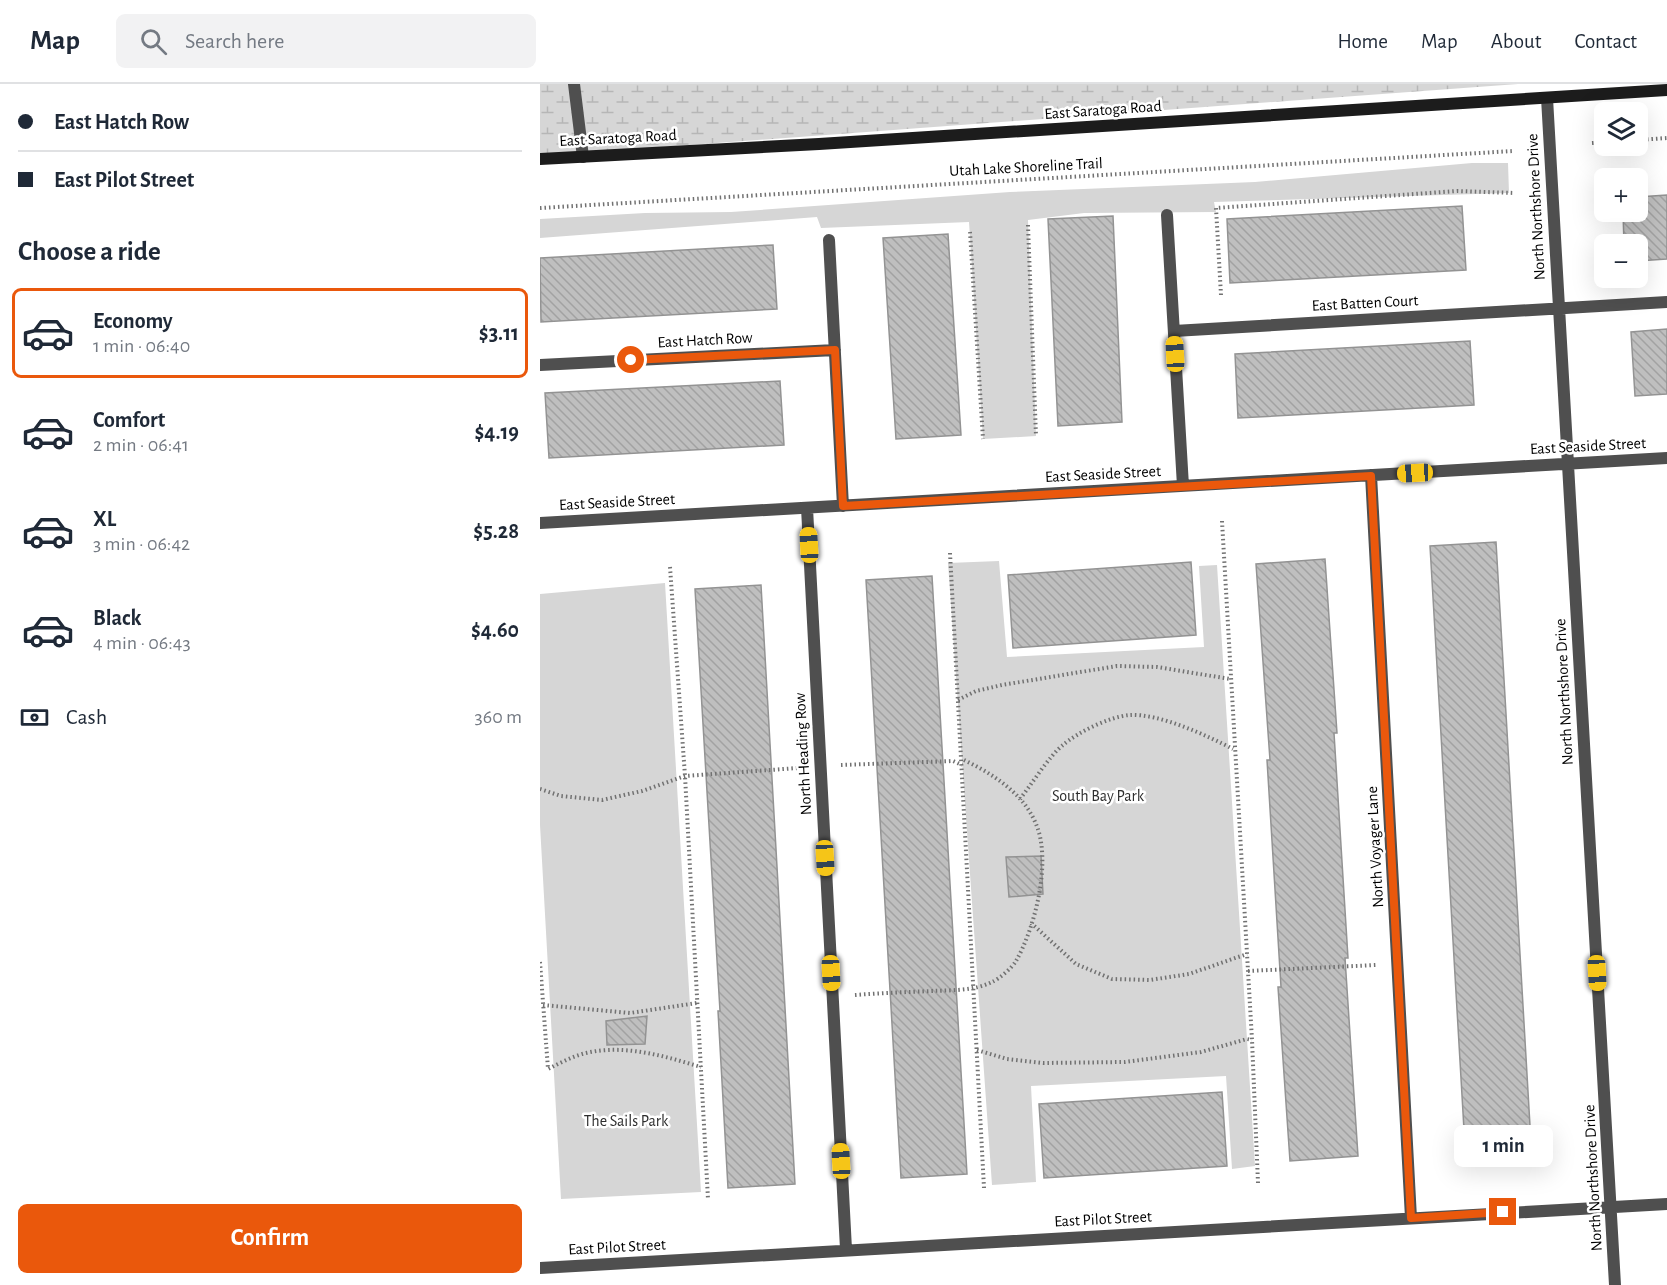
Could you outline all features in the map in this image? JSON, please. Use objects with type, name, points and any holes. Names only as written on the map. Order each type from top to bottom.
[{"type":"street","points":[[574,84],[583,157]]},
{"type":"street","name":"East Saratoga Road","points":[[540,159],[819,144],[1667,90]]},
{"type":"street","name":"North Northshore Drive","points":[[1547,98],[1615,1285]]},
{"type":"street","points":[[1167,215],[1183,486]]},
{"type":"street","points":[[829,240],[843,506]]},
{"type":"street","name":"East Batten Court","points":[[1174,331],[1667,302]]},
{"type":"street","name":"East Hatch Row","points":[[540,364],[835,350]]},
{"type":"street","name":"East Seaside Street","points":[[540,523],[1667,459]]},
{"type":"street","name":"North Voyager Lane","points":[[1371,476],[1411,1218]]},
{"type":"street","name":"North Heading Row","points":[[807,508],[846,1250]]},
{"type":"street","name":"East Pilot Street","points":[[540,1268],[1667,1204]]},
{"type":"path","points":[[1648,139],[1667,138]]},
{"type":"path","name":"Utah Lake Shoreline Trail","points":[[540,208],[1513,151]]},
{"type":"path","points":[[1221,295],[1216,207],[1457,191],[1515,193]]},
{"type":"path","points":[[1028,225],[1036,436]]},
{"type":"path","points":[[970,232],[983,440]]},
{"type":"path","points":[[1222,521],[1258,1183]]},
{"type":"path","points":[[950,553],[984,1188]]},
{"type":"path","points":[[670,567],[686,776],[708,1199]]},
{"type":"path","points":[[958,700],[976,691],[1002,685],[1117,666],[1156,667],[1230,679]]},
{"type":"path","points":[[1020,799],[1062,746],[1093,726],[1129,715],[1152,718],[1202,733],[1234,750]]},
{"type":"path","points":[[832,996],[974,988],[993,982],[1015,963],[1038,898],[1042,853],[1036,824],[1020,799],[990,772],[962,759]]},
{"type":"path","points":[[540,789],[561,796],[602,800],[642,791],[686,776],[820,766],[953,761],[962,765]]},
{"type":"path","points":[[1031,923],[1076,964],[1112,979],[1150,980],[1189,974],[1247,954]]},
{"type":"path","points":[[540,962],[548,1069],[585,1053],[609,1050],[657,1053],[701,1067]]},
{"type":"path","points":[[1248,971],[1397,964]]},
{"type":"path","points":[[543,1005],[630,1013],[697,1003]]},
{"type":"path","points":[[977,1050],[1007,1059],[1043,1063],[1125,1062],[1202,1052],[1247,1039],[1252,1040]]},
{"type":"green space","points":[[540,84],[1518,84],[540,156]]},
{"type":"green space","points":[[1472,163],[1508,163],[1509,193],[1214,202],[1216,212],[1084,213],[1028,220],[1036,436],[983,439],[969,222],[821,228],[817,217],[540,238],[540,219],[645,213],[731,212],[1010,192],[1255,182]]},
{"type":"green space","name":"South Bay Park","points":[[999,561],[1007,657],[1204,647],[1199,566],[1217,565],[1255,1166],[1232,1169],[1226,1076],[1031,1086],[1036,1182],[992,1185],[948,563]]},
{"type":"green space","name":"The Sails Park","points":[[665,583],[701,1192],[561,1199],[540,825],[540,594]]},
{"type":"building","points":[[1667,195],[1667,259],[1648,260],[1648,234],[1624,234],[1623,222],[1648,222],[1648,196]]},
{"type":"building","points":[[1462,206],[1466,270],[1230,283],[1227,219]]},
{"type":"building","points":[[1113,216],[1122,422],[1058,426],[1048,219]]},
{"type":"building","points":[[948,234],[961,435],[896,439],[883,238]]},
{"type":"building","points":[[773,245],[777,309],[541,322],[540,258]]},
{"type":"building","points":[[1667,329],[1667,394],[1635,396],[1631,332]]},
{"type":"building","points":[[1470,341],[1474,405],[1238,418],[1235,354]]},
{"type":"building","points":[[780,381],[784,445],[549,458],[545,393]]},
{"type":"building","points":[[1496,542],[1531,1143],[1465,1147],[1430,546]]},
{"type":"building","points":[[1325,559],[1337,733],[1334,733],[1348,958],[1345,958],[1358,1156],[1290,1161],[1278,987],[1281,987],[1267,760],[1270,760],[1256,564]]},
{"type":"building","points":[[1191,562],[1196,635],[1013,648],[1008,575]]},
{"type":"building","points":[[932,576],[967,1174],[901,1178],[866,580]]},
{"type":"building","points":[[761,585],[795,1184],[728,1188],[695,589]]},
{"type":"building","points":[[1041,856],[1043,894],[1009,897],[1006,857]]},
{"type":"building","points":[[647,1016],[645,1044],[607,1045],[606,1021]]},
{"type":"building","points":[[1222,1092],[1227,1166],[1044,1178],[1039,1104]]},
{"type":"route","points":[[631,360],[835,350],[843,506],[1371,476],[1411,1218],[1503,1212]]}]
